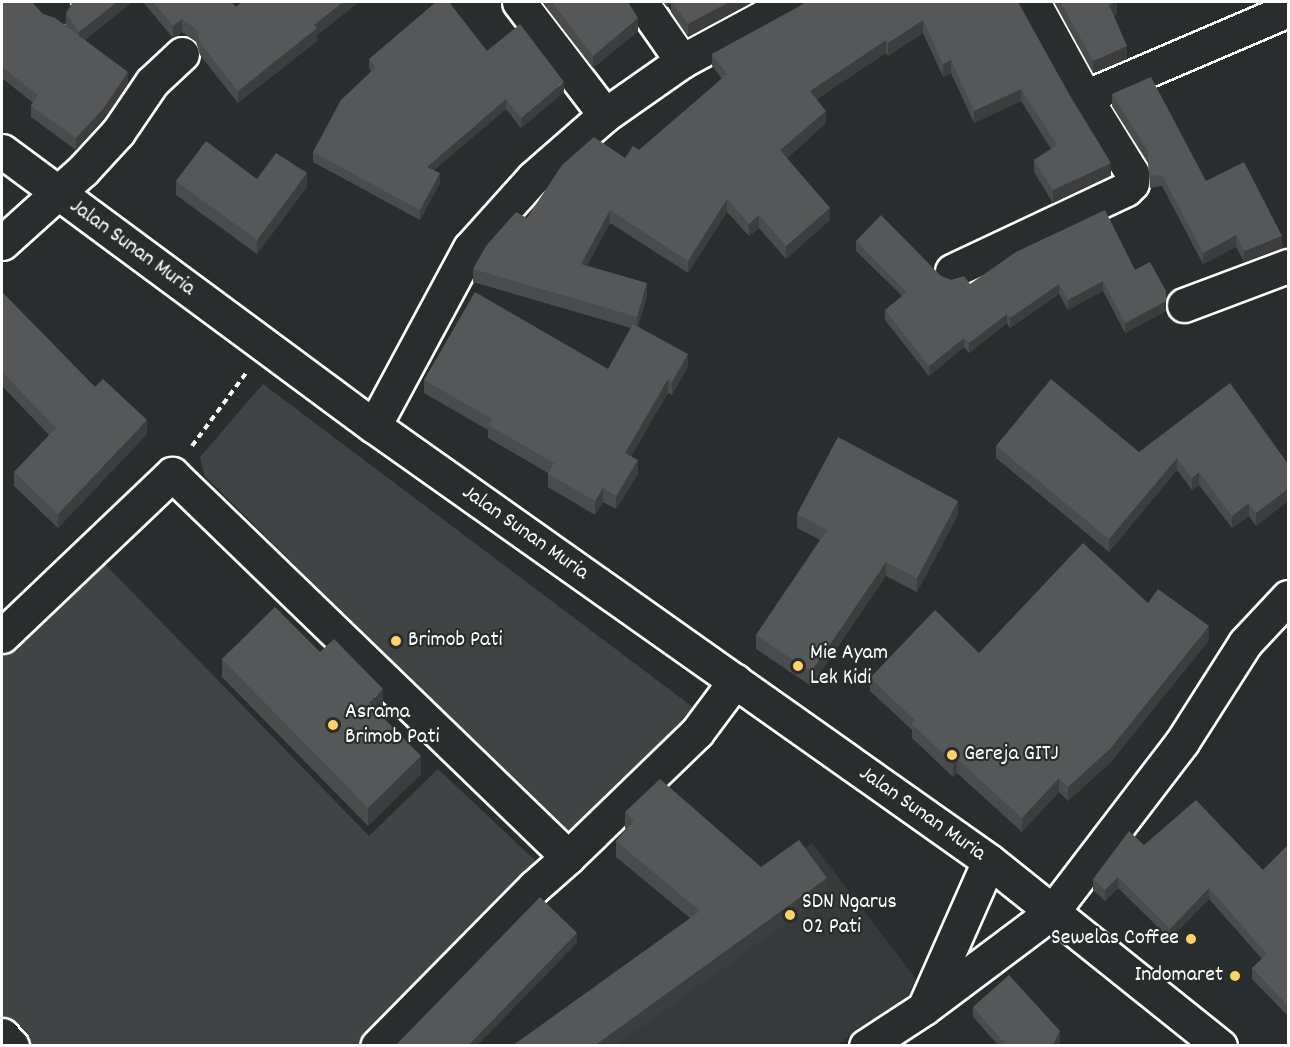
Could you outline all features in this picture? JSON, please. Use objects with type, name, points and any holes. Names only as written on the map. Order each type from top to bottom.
[{"type":"street","points":[[519,2],[605,115]]},
{"type":"street","points":[[641,2],[682,61]]},
{"type":"street","points":[[374,426],[470,248],[533,178],[605,115],[682,61],[791,2]]},
{"type":"street","points":[[952,271],[1126,189],[1132,183],[1132,173],[1085,97],[1033,2]]},
{"type":"street","points":[[1085,97],[1288,10]]},
{"type":"street","points":[[2,243],[83,170],[118,132],[152,82],[182,54]]},
{"type":"street","name":"Jalan Sunan Muria","points":[[2,151],[374,426],[989,861],[1220,1046]]},
{"type":"street","points":[[1184,305],[1288,266]]},
{"type":"street","points":[[7,621],[172,474],[568,857]]},
{"type":"street","points":[[866,1046],[924,1008],[1052,912],[1182,742],[1245,642],[1288,597]]},
{"type":"street","points":[[377,1046],[534,887],[697,732],[735,681]]},
{"type":"street","points":[[924,1008],[989,861]]},
{"type":"street","points":[[2,1035],[12,1046]]},
{"type":"path","points":[[172,474],[267,346]]},
{"type":"shaded area","points":[[263,384],[694,708],[569,838],[204,475],[200,457]]},
{"type":"shaded area","points":[[102,561],[369,836],[438,769],[540,865],[362,1045],[28,1045],[2,1018],[2,651],[5,654]]},
{"type":"shaded area","name":"SDN Ngarus 02 Pati","points":[[812,843],[923,988],[836,1045],[533,1046]]},
{"type":"building","points":[[2,2],[32,2],[43,14],[55,18],[128,72],[103,109],[76,138],[31,106],[38,95],[2,67]]},
{"type":"building","points":[[73,2],[117,2],[79,32],[66,13]]},
{"type":"building","points":[[153,2],[231,2],[236,7],[242,2],[343,2],[314,25],[317,28],[238,91],[200,43],[196,29],[182,19],[173,26]]},
{"type":"building","points":[[436,2],[449,2],[487,51],[520,24],[564,82],[521,118],[506,99],[427,167],[440,173],[420,210],[313,152],[341,100],[376,67],[369,59]]},
{"type":"building","points":[[552,2],[628,2],[638,18],[593,56]]},
{"type":"building","points":[[672,2],[729,2],[688,24]]},
{"type":"building","points":[[805,2],[1018,2],[1069,94],[1111,163],[1053,190],[1034,160],[1057,145],[1021,89],[974,111],[951,60],[943,64],[923,20],[888,43],[886,40],[810,91],[826,111],[780,150],[830,208],[786,246],[759,215],[749,224],[727,199],[688,261],[610,210],[581,264],[647,283],[637,317],[473,269],[486,246],[516,212],[527,218],[562,165],[594,137],[625,158],[633,146],[639,150],[727,74],[712,54]]},
{"type":"building","points":[[1061,2],[1116,2],[1109,5],[1127,46],[1093,61]]},
{"type":"building","points":[[1151,77],[1206,181],[1244,162],[1282,236],[1244,251],[1236,235],[1203,253],[1162,175],[1150,176],[1148,151],[1112,94]]},
{"type":"building","points":[[206,141],[257,179],[276,153],[307,173],[257,240],[176,181]]},
{"type":"building","points":[[1105,210],[1135,270],[1150,262],[1166,291],[1166,301],[1125,323],[1103,281],[1068,300],[1059,284],[1010,318],[1007,314],[969,343],[964,338],[929,366],[885,310],[907,292],[856,241],[881,215],[941,276],[951,280],[964,276],[970,284],[1016,252]]},
{"type":"building","points":[[2,292],[95,387],[103,379],[147,420],[58,514],[14,472],[56,428],[2,372]]},
{"type":"building","points":[[475,292],[608,369],[633,324],[688,354],[672,382],[668,379],[625,453],[638,460],[616,496],[603,488],[595,501],[548,474],[554,463],[488,425],[492,419],[424,380]]},
{"type":"building","points":[[1051,379],[1139,452],[1230,383],[1288,464],[1288,489],[1256,513],[1249,503],[1232,516],[1199,472],[1192,478],[1177,458],[1109,539],[996,446]]},
{"type":"building","points":[[838,437],[958,501],[917,578],[886,562],[811,672],[756,635],[827,530],[797,514]]},
{"type":"building","points":[[1083,543],[1148,603],[1158,589],[1209,626],[1110,749],[1068,787],[1059,778],[1022,818],[957,759],[953,763],[912,724],[915,720],[870,678],[935,610],[979,653]]},
{"type":"building","points":[[275,607],[320,652],[334,639],[383,689],[369,703],[421,756],[368,808],[222,659]]},
{"type":"building","points":[[660,779],[761,867],[799,840],[827,878],[594,1046],[512,1046],[700,911],[616,841],[634,821],[625,812]]},
{"type":"building","points":[[1196,800],[1263,870],[1288,845],[1288,1006],[1252,968],[1267,954],[1209,888],[1170,929],[1118,877],[1105,890],[1093,879],[1129,831],[1144,845]]},
{"type":"building","points":[[540,897],[577,933],[468,1046],[395,1046]]},
{"type":"building","points":[[1009,975],[1060,1031],[1052,1046],[1007,1046],[973,1007]]},
{"type":"place","name":"Brimob Pati","points":[[396,641]]},
{"type":"place","name":"Mie Ayam Lek Kidi","points":[[798,666]]},
{"type":"place","name":"Asrama Brimob Pati","points":[[333,725]]},
{"type":"place","name":"Gereja GITJ","points":[[952,755]]},
{"type":"place","name":"SDN Ngarus 02 Pati","points":[[790,915]]},
{"type":"place","name":"Sewelas Coffee","points":[[1191,939]]},
{"type":"place","name":"Indomaret","points":[[1235,976]]}]
